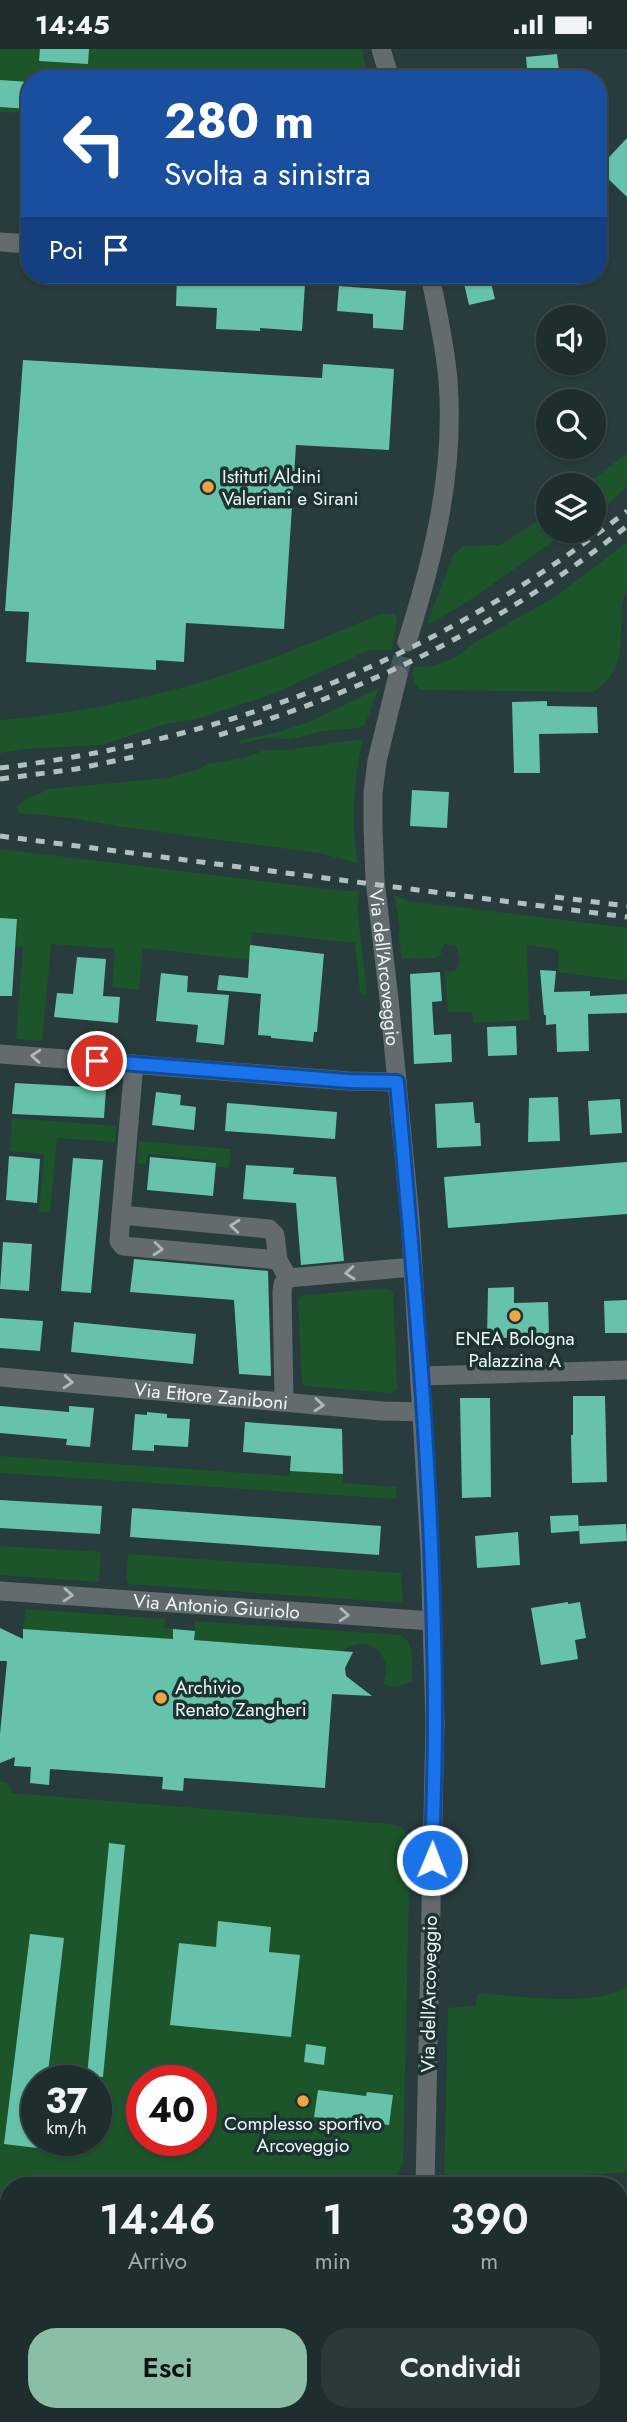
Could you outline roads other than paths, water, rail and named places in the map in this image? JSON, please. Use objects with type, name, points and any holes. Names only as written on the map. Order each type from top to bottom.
[{"type":"street","points":[[381,49],[387,70]]},
{"type":"street","points":[[0,242],[21,243]]},
{"type":"street","points":[[407,642],[436,544],[447,465],[448,383],[432,284]]},
{"type":"street","name":"Via dell'Arcoveggio","points":[[398,674],[380,746],[373,808],[375,880],[397,1082],[413,1267],[423,1412],[432,1621],[435,1723],[425,2177]]},
{"type":"street","points":[[0,1053],[349,1081],[397,1082]]},
{"type":"street","points":[[134,1064],[119,1241],[123,1246],[278,1260]]},
{"type":"street","points":[[121,1215],[269,1229],[275,1235],[278,1260],[288,1278]]},
{"type":"street","points":[[284,1401],[282,1292],[283,1284],[288,1278],[413,1267]]},
{"type":"street","points":[[420,1376],[627,1370]]},
{"type":"street","name":"Via Ettore Zaniboni","points":[[0,1377],[383,1411],[423,1412]]},
{"type":"street","name":"Via Antonio Giuriolo","points":[[0,1591],[432,1621]]},
{"type":"tunnel","points":[[398,675],[407,642]]},
{"type":"railway","points":[[0,768],[86,755],[171,736],[252,712],[332,683],[409,649],[483,609],[556,563],[627,511]]},
{"type":"railway","points":[[219,735],[328,698],[433,650],[534,593],[627,526]]},
{"type":"railway","points":[[0,779],[76,769],[138,756]]},
{"type":"railway","points":[[0,836],[627,917]]},
{"type":"railway","points":[[555,897],[627,906]]},
{"type":"place","name":"Istituti Aldini Valeriani e Sirani","points":[[208,487]]},
{"type":"place","name":"ENEA Bologna Palazzina A","points":[[515,1316]]},
{"type":"place","name":"Archivio Renato Zangheri","points":[[161,1698]]},
{"type":"place","name":"Complesso sportivo Arcoveggio","points":[[303,2101]]}]
